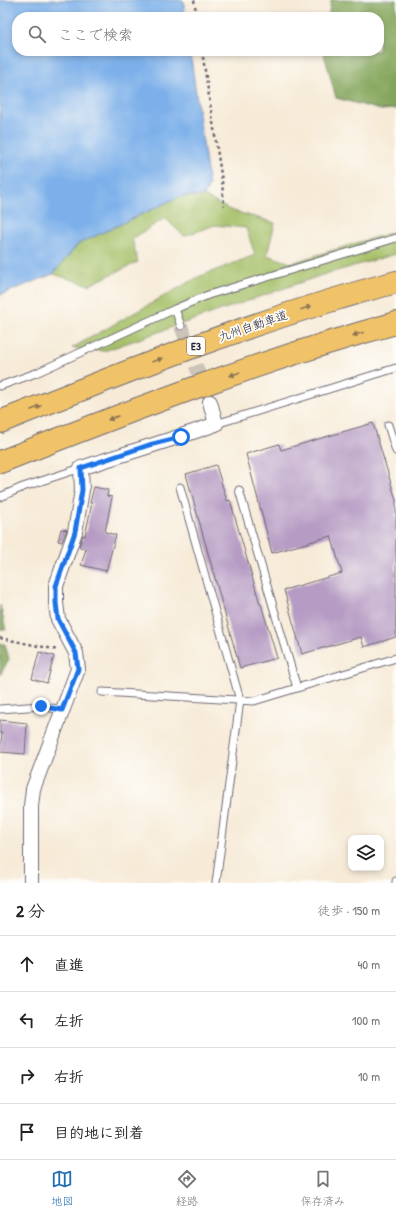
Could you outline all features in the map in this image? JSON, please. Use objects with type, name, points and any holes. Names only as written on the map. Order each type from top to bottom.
[{"type":"highway","name":"九州自動車道","points":[[0,422],[112,377],[249,326],[347,295],[396,282]]},
{"type":"highway","points":[[0,462],[124,414],[261,364],[396,323]]},
{"type":"street","points":[[31,883],[31,806],[33,789],[78,669],[76,653],[58,619],[56,586],[75,532],[82,490],[81,468],[149,445],[181,437],[216,424],[210,402]]},
{"type":"lane","points":[[0,386],[36,373],[208,295],[396,238]]},
{"type":"lane","points":[[175,309],[181,326]]},
{"type":"lane","points":[[216,424],[396,368]]},
{"type":"lane","points":[[388,425],[396,451]]},
{"type":"lane","points":[[0,497],[23,487],[81,468]]},
{"type":"lane","points":[[180,487],[240,700],[216,883]]},
{"type":"lane","points":[[239,490],[297,688]]},
{"type":"lane","points":[[102,692],[254,701],[396,658]]},
{"type":"lane","points":[[0,709],[41,706],[62,710]]},
{"type":"path","points":[[194,0],[196,12]]},
{"type":"path","points":[[203,56],[222,181],[224,206]]},
{"type":"path","points":[[0,638],[76,653]]},
{"type":"green space","points":[[331,0],[396,0],[396,109],[381,110],[336,98],[325,56],[384,56],[384,12],[329,12]]},
{"type":"green space","points":[[181,196],[204,196],[230,210],[275,223],[267,255],[291,263],[396,231],[396,254],[322,275],[104,351],[72,348],[198,277],[255,255],[246,228],[215,225],[184,236],[165,218],[132,239],[138,262],[89,285],[53,274],[78,244]]},
{"type":"green space","points":[[0,605],[6,630],[0,629]]},
{"type":"green space","points":[[0,644],[5,644],[9,659],[0,675]]},
{"type":"water","points":[[0,0],[183,0],[185,12],[12,12],[12,56],[191,56],[209,185],[204,196],[181,196],[78,244],[53,274],[0,295]]},
{"type":"building","points":[[373,423],[396,500],[396,637],[364,647],[361,637],[302,654],[284,590],[342,573],[331,536],[272,553],[246,454],[279,444],[281,450]]},
{"type":"building","points":[[216,465],[227,501],[230,500],[277,658],[240,668],[186,474]]},
{"type":"building","points":[[94,487],[108,490],[107,496],[112,497],[105,532],[116,535],[106,571],[81,565],[86,549],[79,547],[83,535],[85,536]]},
{"type":"building","points":[[61,529],[67,530],[62,542],[58,541]]},
{"type":"building","points":[[39,652],[54,656],[47,683],[32,679]]},
{"type":"building","points":[[0,720],[27,723],[25,754],[0,752],[2,733],[0,733]]},
{"type":"tunnel","points":[[181,326],[206,393]]},
{"type":"route","points":[[41,706],[62,710],[78,669],[76,653],[58,619],[56,586],[75,532],[82,490],[81,468],[149,445],[181,437]]}]
